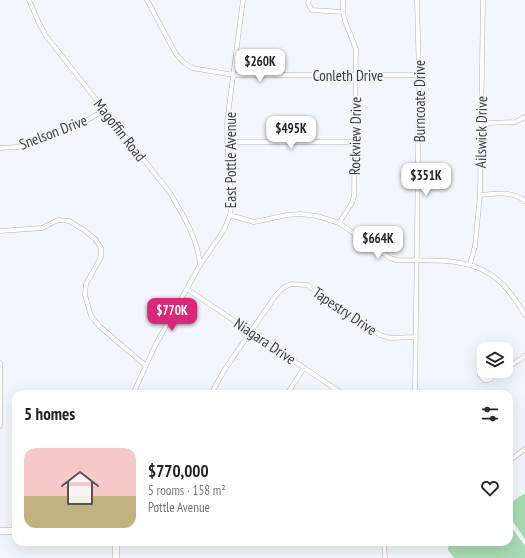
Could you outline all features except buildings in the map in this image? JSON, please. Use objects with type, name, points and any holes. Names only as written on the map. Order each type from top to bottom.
[{"type":"street","name":"Magoffin Road","points":[[29,0],[46,36],[159,178],[179,208],[197,248],[200,265]]},
{"type":"street","name":"Conleth Drive","points":[[147,0],[176,54],[183,62],[192,68],[234,75],[419,75]]},
{"type":"street","name":"East Pottle Avenue","points":[[135,390],[145,365],[200,265],[224,230],[230,216],[232,200],[227,142],[227,122],[243,0]]},
{"type":"street","points":[[310,0],[308,3],[312,10],[343,12]]},
{"type":"street","name":"Rockview Drive","points":[[339,224],[352,203],[354,196],[355,142],[356,48],[343,12],[343,0]]},
{"type":"street","name":"Burncoate Drive","points":[[415,390],[418,261],[419,75],[417,0]]},
{"type":"street","name":"Ailswick Drive","points":[[470,264],[475,246],[480,195],[482,123],[482,0]]},
{"type":"street","name":"Snelson Drive","points":[[1,147],[28,144],[89,119],[105,110]]},
{"type":"street","points":[[482,123],[515,122],[525,118]]},
{"type":"street","points":[[227,142],[355,142]]},
{"type":"street","points":[[480,195],[498,193],[514,196],[525,202]]},
{"type":"street","points":[[230,216],[254,222],[272,217],[300,214],[317,216],[339,224],[390,258],[397,260],[453,261],[470,264],[488,273],[502,284],[511,293],[525,315]]},
{"type":"street","points":[[0,231],[42,228],[58,220],[69,221],[95,239],[101,248],[101,257],[86,284],[85,295],[91,316],[99,326],[145,365]]},
{"type":"street","name":"Tapestry Drive","points":[[213,390],[225,369],[283,288],[291,284],[299,283],[307,285],[380,335],[390,338],[416,337]]},
{"type":"street","name":"Niagara Drive","points":[[187,289],[336,390]]},
{"type":"street","points":[[513,364],[525,356]]},
{"type":"street","points":[[0,363],[0,426]]},
{"type":"street","points":[[290,390],[304,368]]},
{"type":"street","points":[[482,378],[484,380],[491,378]]},
{"type":"street","points":[[513,458],[525,449]]},
{"type":"street","points":[[0,531],[12,531]]},
{"type":"street","points":[[116,546],[116,558]]},
{"type":"street","points":[[384,546],[384,558]]},
{"type":"green space","points":[[525,493],[525,539],[513,522],[513,501]]},
{"type":"green space","points":[[513,530],[525,546],[525,558],[454,558],[448,550],[448,546],[513,546]]}]
